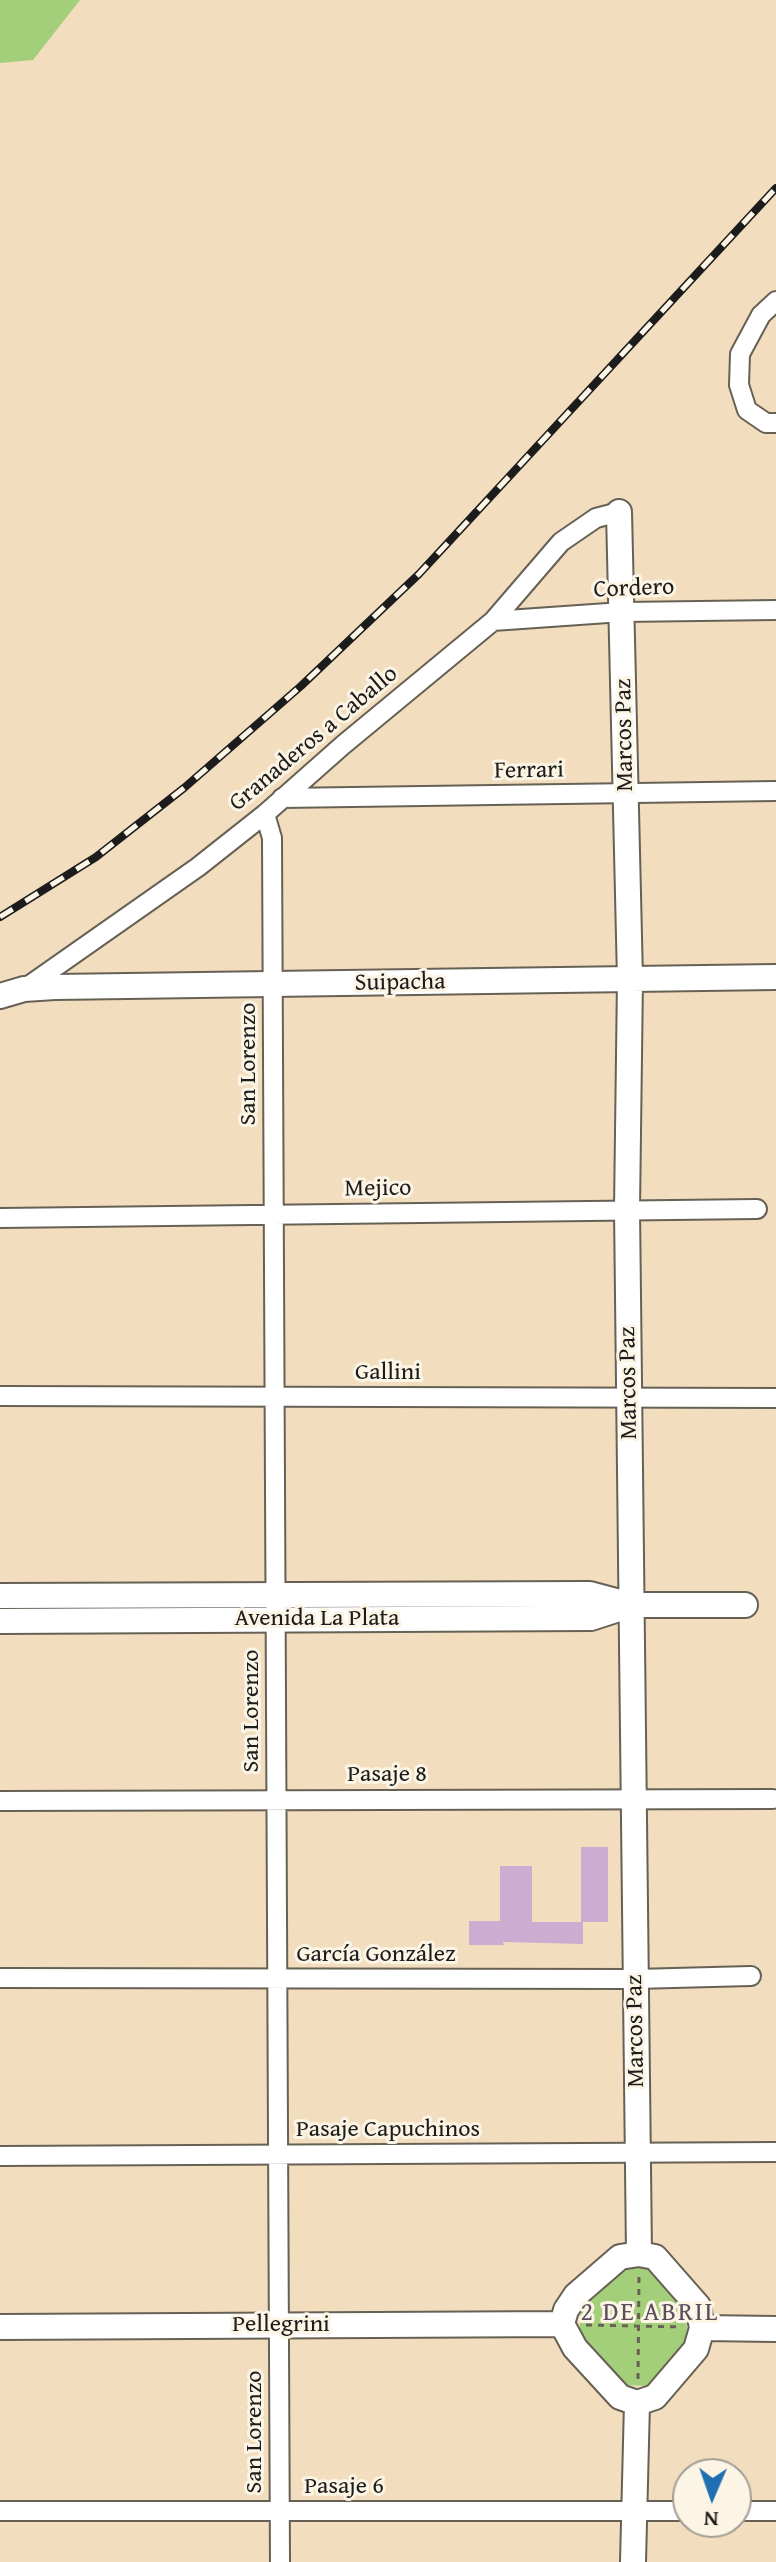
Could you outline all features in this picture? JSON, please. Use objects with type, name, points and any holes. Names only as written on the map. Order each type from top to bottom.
[{"type":"street","points":[[771,423],[747,410],[739,385],[740,354],[761,315],[776,301]]},
{"type":"street","name":"Marcos Paz","points":[[619,512],[630,979],[627,1209],[639,2254]]},
{"type":"street","name":"Granaderos a Caballo","points":[[24,989],[198,867],[265,814],[493,621],[561,542],[596,518],[619,512]]},
{"type":"street","name":"Cordero","points":[[493,621],[622,612],[776,610]]},
{"type":"street","name":"Ferrari","points":[[282,798],[776,791]]},
{"type":"street","name":"San Lorenzo","points":[[265,814],[272,838],[280,2562]]},
{"type":"street","name":"Suipacha","points":[[0,996],[24,989],[776,977]]},
{"type":"street","name":"Mejico","points":[[0,1218],[757,1209]]},
{"type":"street","name":"Gallini","points":[[0,1396],[776,1398]]},
{"type":"street","name":"Avenida La Plata","points":[[0,1596],[590,1594],[631,1605],[745,1605]]},
{"type":"street","name":"Avenida La Plata","points":[[0,1621],[591,1618],[631,1605]]},
{"type":"street","name":"Pasaje 8","points":[[0,1801],[773,1799]]},
{"type":"street","name":"García González","points":[[0,1978],[635,1979],[751,1976]]},
{"type":"street","name":"Pasaje Capuchinos","points":[[0,2156],[776,2152]]},
{"type":"street","points":[[639,2254],[655,2257],[698,2306],[702,2328],[696,2349],[655,2397],[637,2403],[620,2397],[575,2348],[562,2324],[566,2310],[576,2295],[620,2257],[639,2254]]},
{"type":"street","name":"Pellegrini","points":[[0,2327],[562,2324]]},
{"type":"street","points":[[702,2328],[776,2329]]},
{"type":"street","points":[[633,2562],[637,2403]]},
{"type":"street","name":"Pasaje 6","points":[[0,2511],[672,2511]]},
{"type":"street","points":[[752,2511],[776,2511]]},
{"type":"path","points":[[637,2403],[639,2254]]},
{"type":"path","points":[[562,2324],[702,2328]]},
{"type":"green space","points":[[0,0],[80,0],[33,60],[0,63]]},
{"type":"green space","points":[[620,2268],[650,2268],[686,2304],[687,2340],[649,2386],[623,2385],[579,2336],[581,2308]]},
{"type":"building","points":[[581,1847],[608,1847],[608,1922],[583,1922],[583,1944],[503,1942],[504,1945],[469,1945],[469,1921],[500,1921],[500,1866],[532,1866],[532,1922],[581,1922]]},
{"type":"railway","points":[[0,917],[96,857],[184,788],[301,686],[419,574],[776,188]]},
{"type":"district","name":"2 DE ABRIL","points":[[650,2313]]}]
